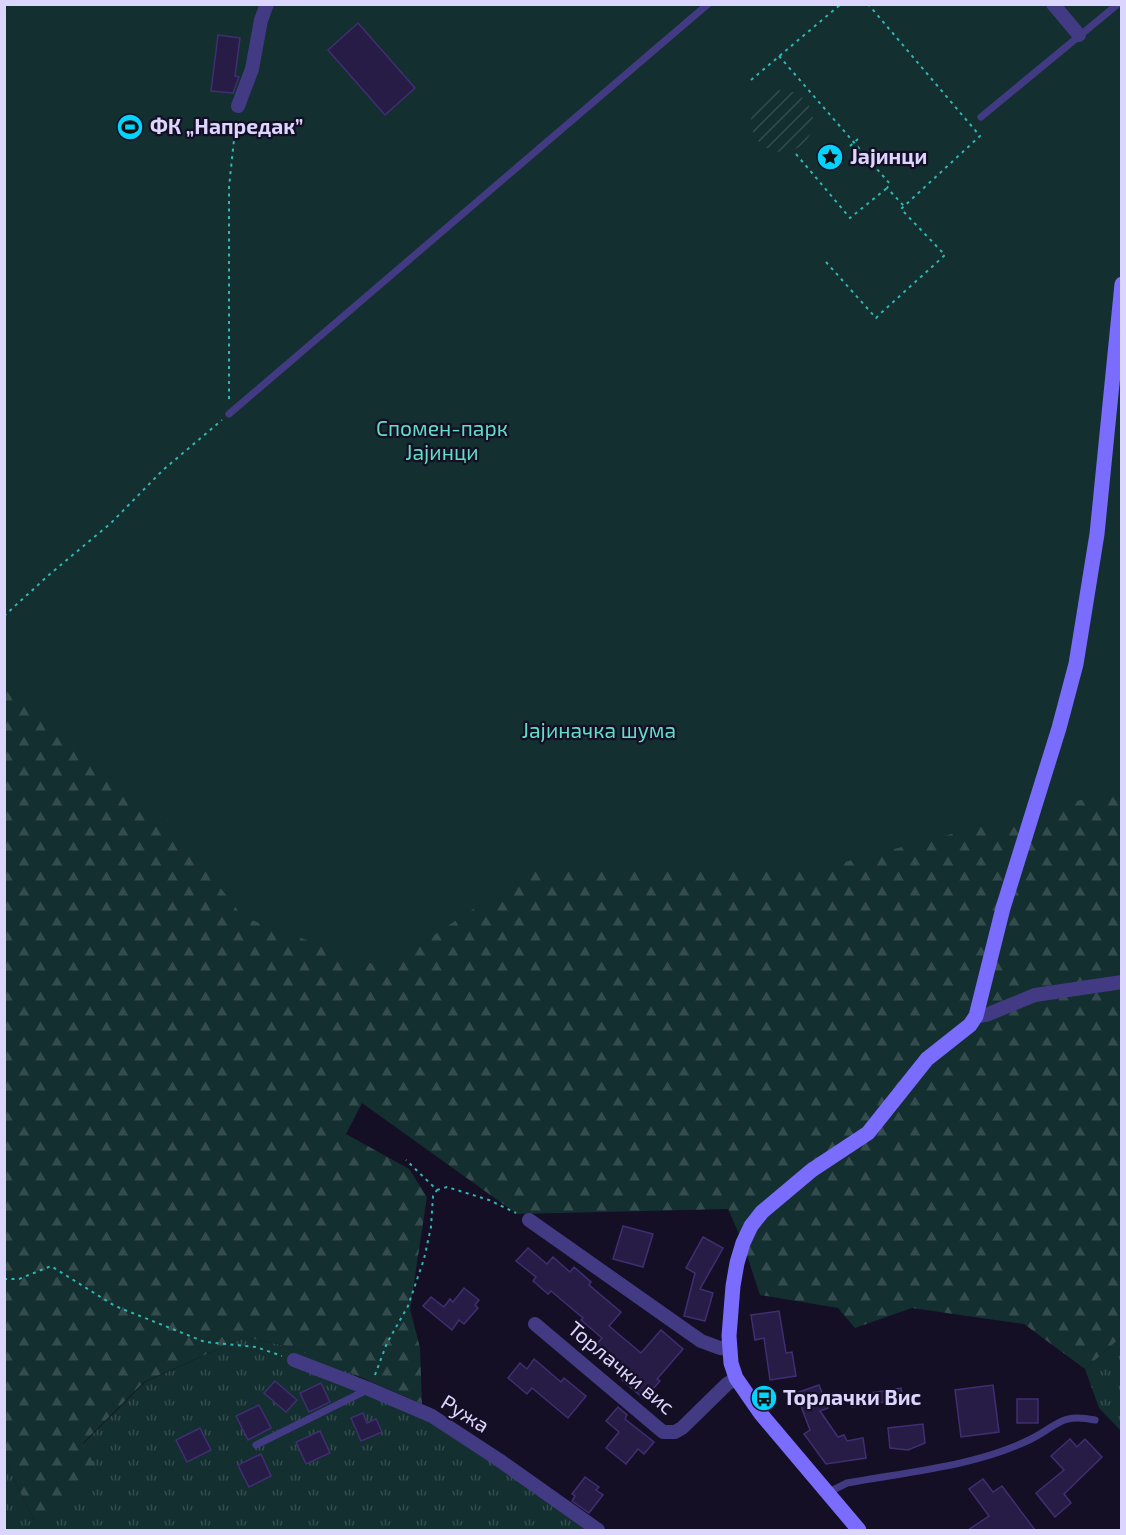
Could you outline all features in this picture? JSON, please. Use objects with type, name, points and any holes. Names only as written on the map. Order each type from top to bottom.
[{"type":"street","points":[[238,106],[252,69],[261,20],[267,4]]},
{"type":"street","points":[[1053,4],[1078,35]]},
{"type":"street","points":[[859,1530],[761,1414],[736,1378],[729,1349],[733,1286],[737,1263],[751,1226],[762,1212],[812,1170],[868,1133],[927,1059],[945,1042],[970,1024],[976,1016],[1003,908],[1046,774],[1076,664],[1097,534],[1122,284]]},
{"type":"street","points":[[976,1016],[986,1015],[1035,995],[1122,982]]},
{"type":"street","points":[[529,1220],[701,1341],[729,1349]]},
{"type":"street","name":"Торлачки вис","points":[[535,1324],[663,1432],[675,1432],[682,1428],[736,1378]]},
{"type":"street","name":"Ружа","points":[[294,1360],[432,1416],[598,1530]]},
{"type":"lane","points":[[229,414],[708,4]]},
{"type":"lane","points":[[981,117],[1118,4]]},
{"type":"lane","points":[[256,1444],[369,1389]]},
{"type":"lane","points":[[829,1492],[848,1483],[987,1457],[1034,1438],[1064,1419],[1077,1417],[1095,1420]]},
{"type":"path","points":[[750,80],[841,4]]},
{"type":"path","points":[[826,262],[876,318],[945,255],[901,209],[980,136],[868,4]]},
{"type":"path","points":[[779,56],[890,184],[850,218],[796,154]]},
{"type":"path","points":[[4,616],[111,523],[163,470],[229,414],[229,187],[238,106]]},
{"type":"path","points":[[850,146],[858,139]]},
{"type":"path","points":[[887,188],[904,206]]},
{"type":"path","points":[[406,1160],[437,1190]]},
{"type":"path","points":[[369,1389],[387,1343],[408,1306],[424,1259],[431,1227],[433,1196],[437,1190],[447,1187],[489,1200],[529,1220]]},
{"type":"path","points":[[4,1279],[19,1279],[51,1266],[115,1306],[205,1342],[256,1347],[294,1360]]},
{"type":"green space","name":"Спомен-парк Јајинци","points":[[4,5],[1121,5],[1121,782],[1092,797],[818,869],[534,869],[384,968],[243,917],[168,820],[5,687]]},
{"type":"green space","points":[[776,90],[788,90],[804,99],[811,109],[813,121],[811,133],[804,143],[788,152],[776,152],[765,147],[756,138],[751,127],[751,115],[756,104],[765,95]]},
{"type":"green space","name":"Јајиначка шума","points":[[1121,177],[1121,1337],[1085,1369],[1024,1324],[912,1308],[855,1328],[838,1308],[760,1295],[743,1243],[728,1209],[517,1214],[362,1103],[346,1134],[409,1169],[427,1197],[410,1309],[420,1348],[422,1404],[291,1347],[245,1337],[144,1382],[83,1443],[101,1478],[34,1520],[4,1458],[4,232]]},
{"type":"green space","points":[[245,1337],[291,1347],[341,1368],[432,1416],[598,1530],[5,1530],[4,1458],[34,1520],[83,1444],[145,1382]]},
{"type":"green space","points":[[1121,1337],[1121,1431],[1099,1408],[1085,1369]]},
{"type":"building","points":[[358,23],[415,88],[385,115],[328,50]]},
{"type":"building","points":[[218,35],[240,38],[235,76],[239,77],[233,93],[211,91]]},
{"type":"building","points":[[623,1226],[653,1234],[643,1267],[613,1259]]},
{"type":"building","points":[[703,1237],[723,1248],[700,1289],[713,1293],[705,1321],[684,1316],[695,1273],[686,1268]]},
{"type":"building","points":[[528,1248],[547,1264],[553,1257],[570,1272],[574,1267],[591,1282],[589,1285],[621,1312],[609,1326],[641,1353],[661,1330],[683,1349],[657,1379],[660,1381],[644,1399],[621,1379],[624,1376],[592,1349],[602,1338],[581,1320],[583,1318],[551,1291],[548,1294],[533,1281],[536,1277],[516,1261]]},
{"type":"building","points":[[464,1288],[479,1300],[475,1305],[478,1308],[464,1324],[459,1320],[452,1330],[423,1306],[431,1297],[444,1307],[450,1299],[453,1302]]},
{"type":"building","points":[[779,1311],[786,1353],[792,1352],[796,1376],[770,1380],[764,1338],[755,1340],[751,1315]]},
{"type":"building","points":[[534,1359],[561,1382],[564,1378],[586,1396],[568,1418],[532,1388],[527,1394],[508,1378],[520,1363],[527,1369]]},
{"type":"building","points":[[275,1381],[297,1400],[286,1412],[264,1393]]},
{"type":"building","points":[[321,1383],[330,1402],[309,1412],[300,1393]]},
{"type":"building","points":[[819,1385],[828,1408],[820,1411],[838,1437],[844,1435],[847,1441],[863,1438],[866,1458],[826,1464],[804,1434],[810,1430],[796,1393]]},
{"type":"building","points":[[993,1385],[999,1432],[961,1437],[955,1390]]},
{"type":"building","points":[[901,1388],[903,1399],[852,1407],[850,1396]]},
{"type":"building","points":[[1017,1399],[1038,1399],[1038,1423],[1017,1423]]},
{"type":"building","points":[[259,1405],[271,1428],[248,1440],[236,1416]]},
{"type":"building","points":[[618,1407],[627,1415],[625,1419],[654,1442],[644,1454],[638,1449],[626,1464],[606,1448],[619,1432],[606,1421]]},
{"type":"building","points":[[363,1413],[367,1423],[376,1419],[382,1432],[361,1441],[351,1418]]},
{"type":"building","points":[[923,1424],[925,1443],[908,1450],[890,1448],[888,1428]]},
{"type":"building","points":[[200,1428],[211,1450],[187,1462],[176,1440]]},
{"type":"building","points":[[320,1431],[330,1453],[306,1464],[296,1442]]},
{"type":"building","points":[[1070,1439],[1077,1447],[1085,1439],[1102,1457],[1064,1494],[1071,1503],[1055,1517],[1036,1493],[1064,1470],[1051,1456]]},
{"type":"building","points":[[261,1454],[271,1476],[249,1487],[238,1465]]},
{"type":"building","points":[[585,1477],[599,1487],[596,1490],[603,1495],[589,1513],[572,1501],[575,1496],[572,1494]]},
{"type":"building","points":[[983,1479],[993,1492],[1002,1486],[1035,1530],[968,1530],[989,1516],[969,1489]]},
{"type":"place","name":"ФК „Напредак”","points":[[130,127]]},
{"type":"place","name":"Јајинци","points":[[830,157]]},
{"type":"place","name":"Торлачки Вис","points":[[764,1398]]}]
